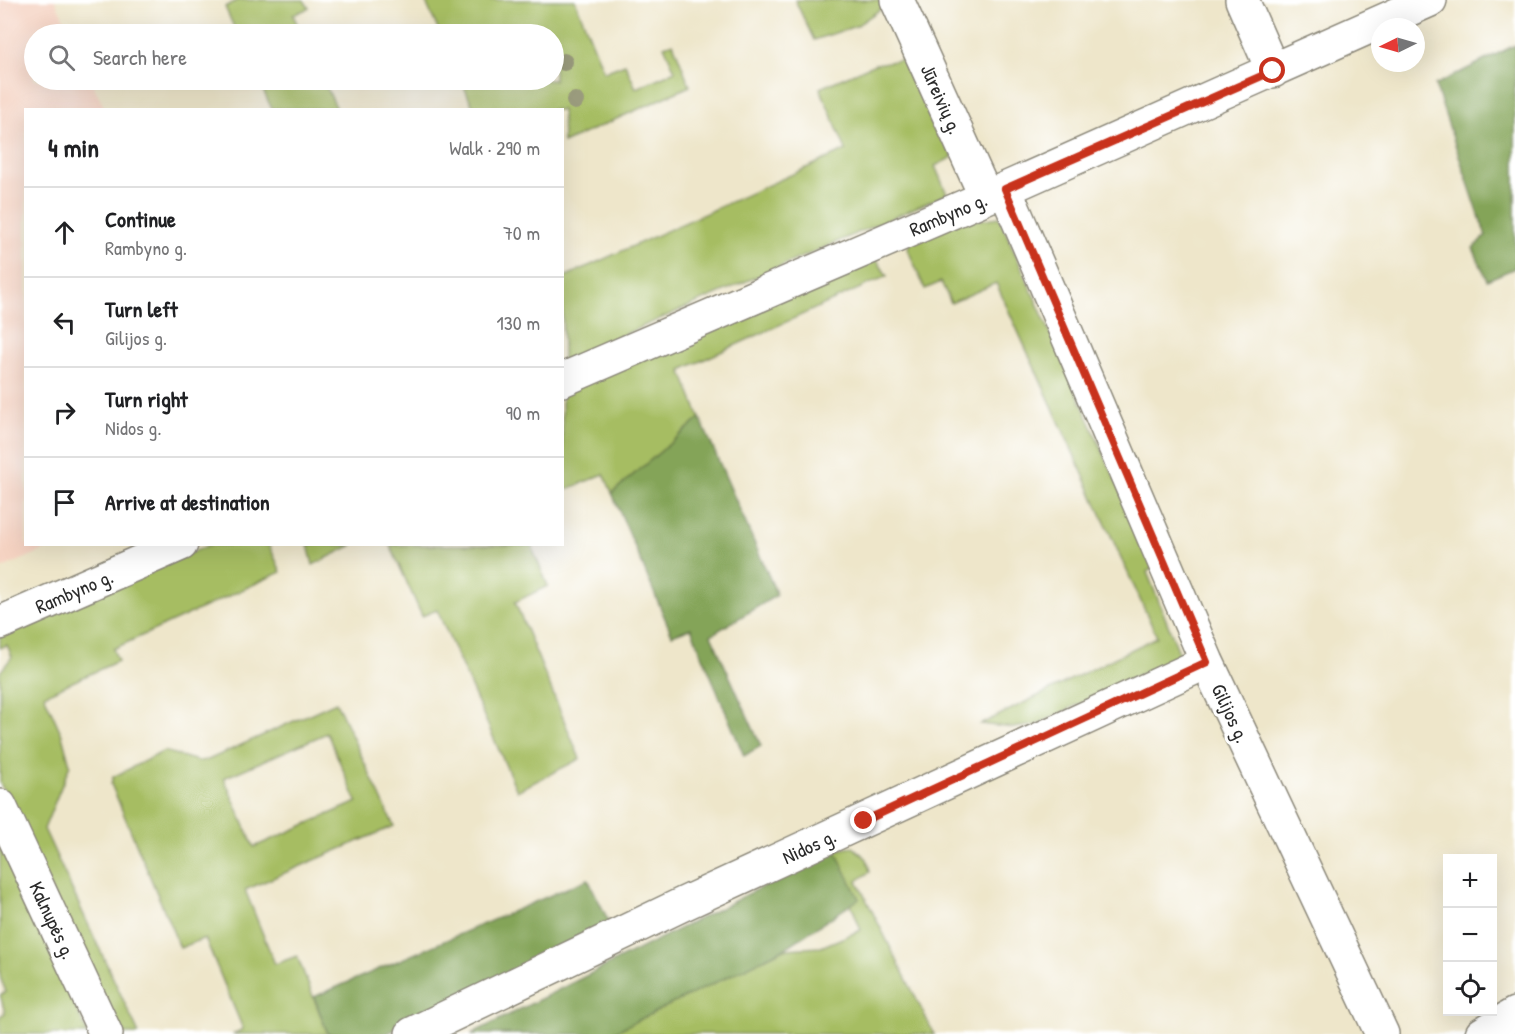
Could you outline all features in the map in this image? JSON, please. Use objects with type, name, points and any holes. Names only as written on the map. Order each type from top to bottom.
[{"type":"street","name":"Jūreivių g.","points":[[897,0],[995,193]]},
{"type":"street","points":[[1242,0],[1273,71]]},
{"type":"street","name":"Rambyno g.","points":[[564,379],[995,193],[1430,0]]},
{"type":"street","name":"Gilijos g.","points":[[995,193],[1207,662],[1382,1034]]},
{"type":"street","name":"Rambyno g.","points":[[0,623],[176,546]]},
{"type":"street","name":"Nidos g.","points":[[412,1034],[683,904],[1207,662]]},
{"type":"street","name":"Kalnupės g.","points":[[0,806],[106,1034]]},
{"type":"street","points":[[1482,1034],[1515,1014]]},
{"type":"shaded area","points":[[0,0],[55,0],[66,24],[24,24],[24,90],[96,90],[105,108],[24,108],[24,546],[54,546],[0,569]]},
{"type":"green space","points":[[238,0],[304,0],[309,8],[293,15],[297,24],[233,24],[225,7]]},
{"type":"green space","points":[[425,0],[575,0],[604,72],[625,64],[636,88],[675,71],[664,46],[673,43],[690,86],[564,143],[564,108],[474,108],[465,90],[564,90],[564,24],[436,24]]},
{"type":"green space","points":[[795,0],[886,0],[888,4],[856,26],[814,40]]},
{"type":"green space","points":[[1515,45],[1515,268],[1487,280],[1473,248],[1486,236],[1435,85]]},
{"type":"green space","points":[[907,59],[953,157],[935,166],[947,194],[564,361],[564,277],[846,150],[820,88],[875,64]]},
{"type":"green space","points":[[263,90],[328,90],[337,108],[272,108]]},
{"type":"green space","points":[[999,217],[1154,567],[1147,572],[1180,655],[1036,725],[1013,728],[981,724],[1157,637],[996,283],[951,303],[941,282],[925,289],[908,250],[909,243],[943,225]]},
{"type":"green space","points":[[875,257],[887,276],[681,370],[700,418],[612,493],[604,474],[564,491],[564,391]]},
{"type":"green space","points":[[700,418],[777,595],[711,635],[761,746],[744,756],[691,628],[672,635],[612,493]]},
{"type":"green space","points":[[207,546],[269,546],[281,572],[113,649],[118,661],[44,695],[62,735],[70,765],[44,829],[139,1034],[120,1034],[0,783],[0,672],[12,657],[7,645],[0,648],[0,635]]},
{"type":"green space","points":[[308,546],[351,546],[313,565]]},
{"type":"green space","points":[[390,546],[531,546],[548,586],[515,602],[580,759],[517,791],[437,610],[422,616]]},
{"type":"green space","points":[[336,702],[394,826],[245,890],[275,964],[297,956],[328,1034],[233,1034],[243,1029],[205,938],[180,948],[111,784],[113,777],[164,751],[198,761],[208,760]],"holes":[[[327,733],[357,802],[254,847],[224,778]]]},
{"type":"green space","points":[[0,842],[88,1034],[0,1034],[0,1016],[5,1013],[0,995],[6,992],[0,977]]},
{"type":"green space","points":[[853,847],[867,859],[870,872],[857,881],[934,1034],[610,1034],[784,949],[821,947],[861,930],[851,904],[858,899],[835,850]]},
{"type":"green space","points":[[835,850],[859,899],[784,949],[610,1034],[471,1034]]},
{"type":"green space","points":[[588,879],[611,926],[386,1034],[328,1034],[314,997]]},
{"type":"route","points":[[864,821],[1207,662],[1005,189],[1273,71]]}]
